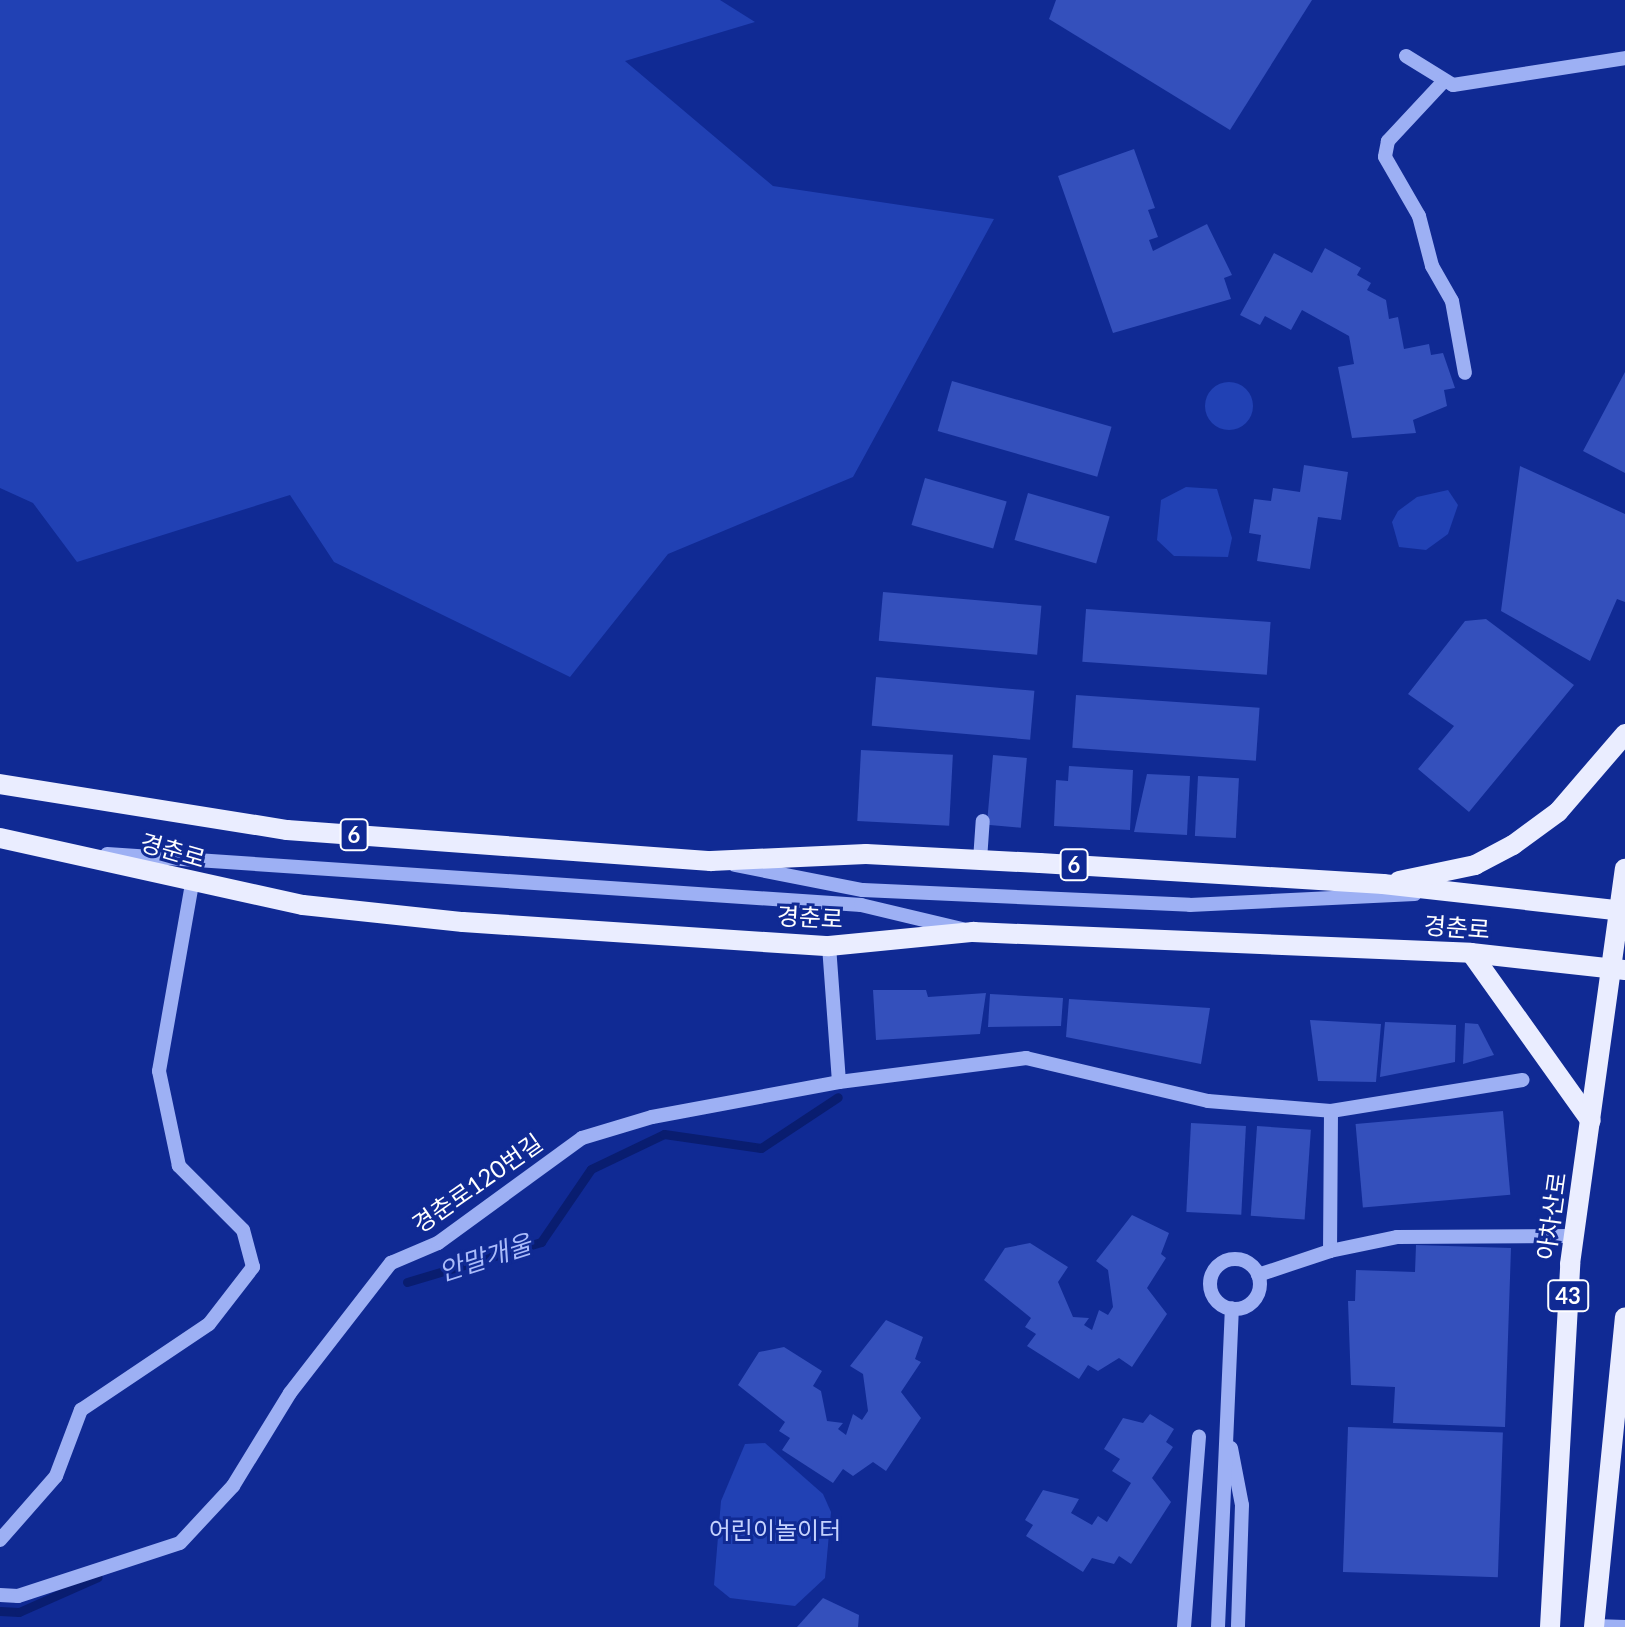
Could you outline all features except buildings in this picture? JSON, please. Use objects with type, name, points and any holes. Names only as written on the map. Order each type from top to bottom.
[{"type":"main road","points":[[1383,884],[1475,865],[1513,845],[1558,812],[1625,734]]},
{"type":"main road","name":"경춘로","points":[[0,784],[287,830],[711,861],[866,854],[1383,884],[1622,910]]},
{"type":"main road","name":"경춘로","points":[[0,838],[95,853],[192,884],[463,922],[829,946],[973,932],[1471,953],[1618,969]]},
{"type":"main road","name":"43","points":[[1622,910],[1625,869]]},
{"type":"main road","name":"아차산로","points":[[1550,1627],[1575,1236],[1591,1121],[1618,969],[1622,910]]},
{"type":"main road","points":[[1471,953],[1591,1121]]},
{"type":"main road","name":"43","points":[[1594,1627],[1625,1318]]},
{"type":"street","points":[[1406,56],[1443,82],[1462,85],[1625,58]]},
{"type":"street","points":[[1443,82],[1388,141],[1385,157],[1419,216],[1432,266],[1452,301],[1465,373]]},
{"type":"street","points":[[980,860],[983,821]]},
{"type":"street","points":[[95,853],[861,905],[973,932]]},
{"type":"street","points":[[711,861],[863,890],[1190,905],[1436,892]]},
{"type":"street","points":[[0,1540],[56,1476],[81,1410],[209,1324],[253,1267],[243,1230],[179,1166],[159,1071],[192,884]]},
{"type":"street","points":[[829,946],[839,1082]]},
{"type":"street","name":"경춘로120번길","points":[[0,1595],[18,1596],[180,1543],[233,1486],[290,1393],[391,1263],[438,1243],[582,1138],[679,1111],[839,1082],[1026,1058],[1208,1101],[1331,1111],[1523,1080]]},
{"type":"street","points":[[1330,1251],[1331,1111]]},
{"type":"street","points":[[1258,1275],[1330,1251],[1397,1237],[1575,1236]]},
{"type":"street","points":[[1232,1308],[1213,1295],[1218,1266],[1240,1260],[1258,1275]]},
{"type":"street","points":[[1232,1308],[1254,1300],[1258,1275]]},
{"type":"street","points":[[1218,1627],[1232,1308]]},
{"type":"street","points":[[1227,1425],[1242,1505],[1238,1627]]},
{"type":"street","points":[[1184,1627],[1199,1437]]},
{"type":"street","points":[[1594,1627],[1625,1627]]},
{"type":"green space","points":[[0,0],[720,0],[755,22],[625,61],[773,186],[994,219],[853,477],[668,554],[570,677],[334,562],[290,495],[77,562],[33,503],[0,488]]},
{"type":"green space","points":[[1229,382],[1246,389],[1253,406],[1246,423],[1229,430],[1212,423],[1205,406],[1212,389]]},
{"type":"green space","points":[[1186,487],[1217,489],[1232,538],[1228,557],[1174,556],[1157,540],[1161,500]]},
{"type":"green space","points":[[1448,490],[1458,505],[1448,534],[1426,550],[1399,547],[1392,522],[1398,511],[1417,497]]},
{"type":"green space","name":"어린이놀이터","points":[[765,1443],[823,1494],[831,1512],[825,1578],[795,1606],[730,1598],[714,1585],[721,1501],[745,1444]]},
{"type":"waterway","name":"안말개울","points":[[407,1282],[541,1242],[591,1169],[664,1134],[761,1148],[838,1097]]},
{"type":"waterway","name":"안말개울","points":[[0,1611],[19,1612],[98,1577]]}]
